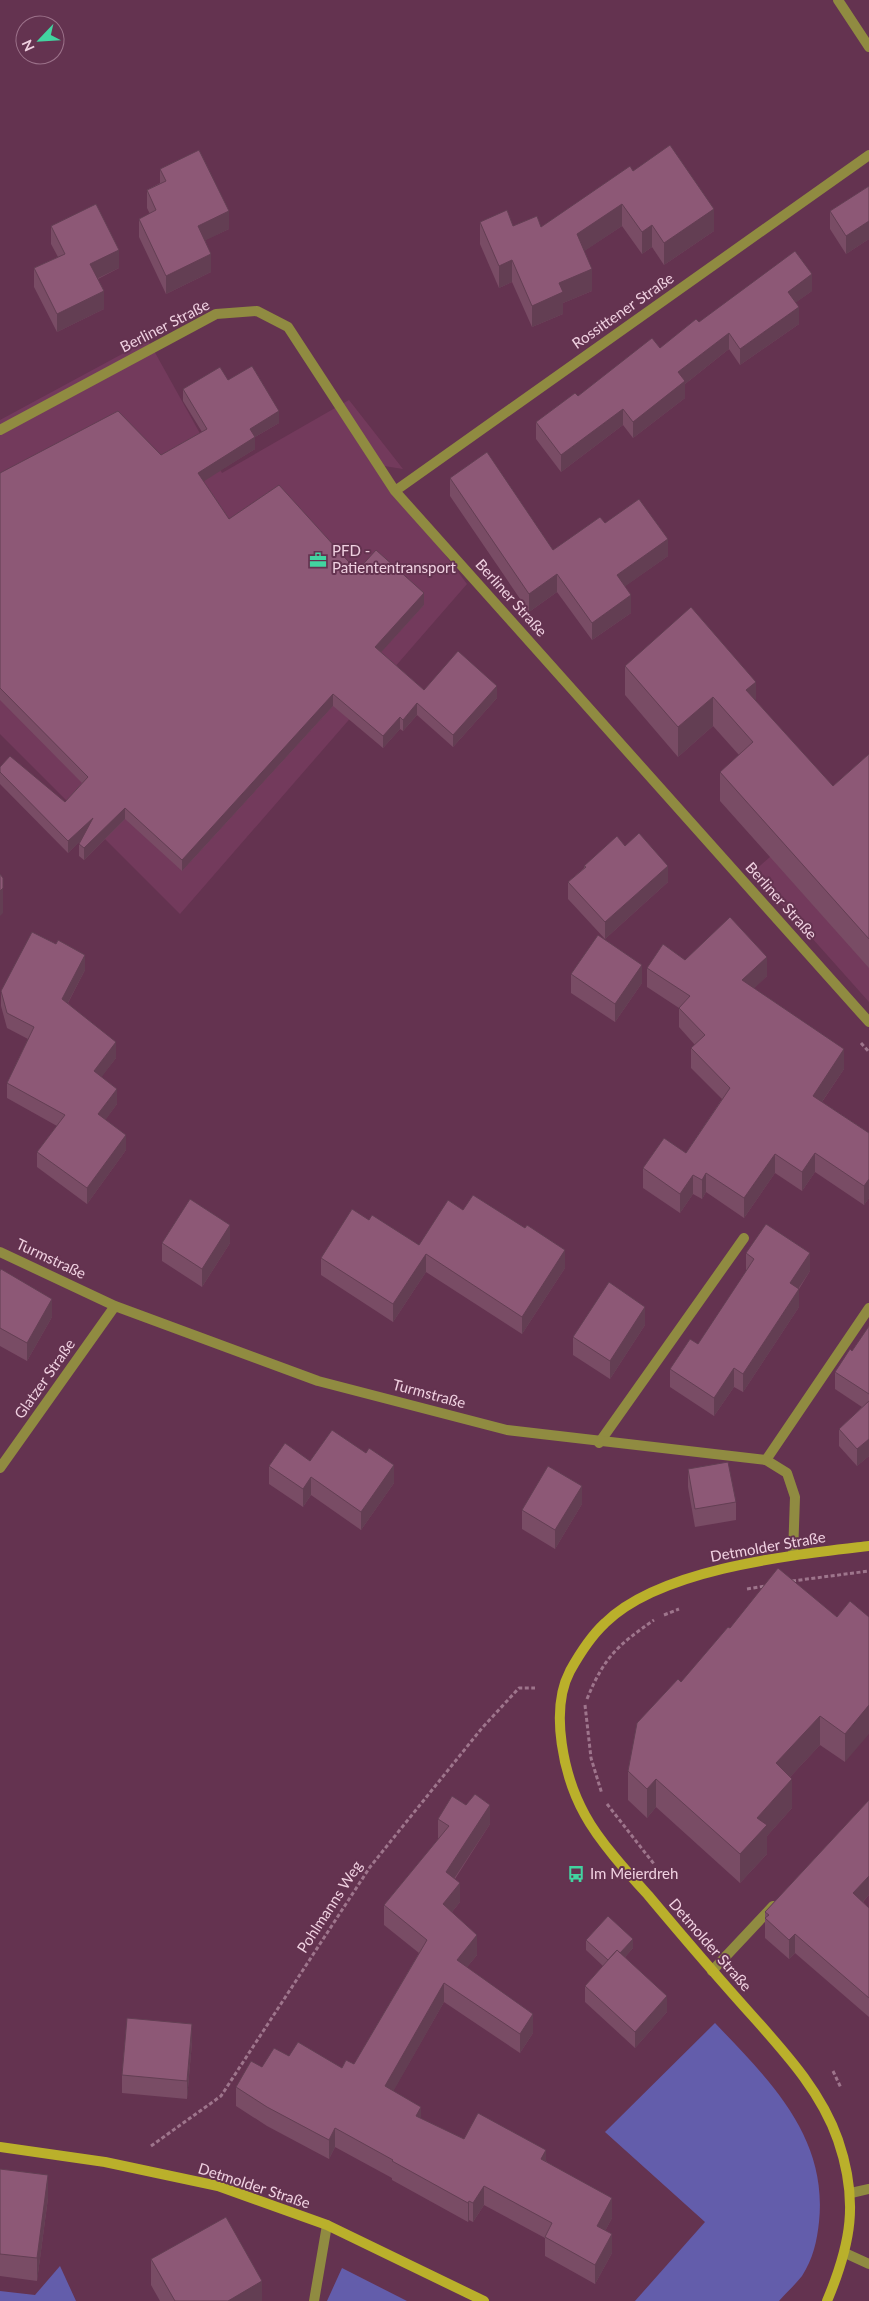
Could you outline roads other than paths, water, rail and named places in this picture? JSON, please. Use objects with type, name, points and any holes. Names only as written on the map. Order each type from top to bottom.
[{"type":"main road","name":"Detmolder Straße","points":[[826,2301],[845,2252],[851,2220],[851,2193],[838,2140],[812,2086],[625,1868],[586,1816],[568,1776],[560,1727],[564,1683],[582,1649],[605,1622],[640,1598],[701,1574],[793,1555],[869,1546]]},
{"type":"main road","name":"Detmolder Straße","points":[[0,2147],[105,2162],[218,2186],[327,2225],[484,2301]]},
{"type":"street","points":[[838,0],[869,47]]},
{"type":"street","name":"Rossittener Straße","points":[[395,492],[869,155]]},
{"type":"street","name":"Berliner Straße","points":[[0,430],[216,314],[256,311],[288,327],[395,492],[869,1022]]},
{"type":"street","points":[[599,1443],[744,1238]]},
{"type":"street","name":"Turmstraße","points":[[0,1252],[115,1306],[318,1380],[507,1430],[599,1443],[766,1460],[787,1473],[795,1497],[793,1555]]},
{"type":"street","name":"Glatzer Straße","points":[[0,1468],[115,1306]]},
{"type":"street","points":[[766,1460],[869,1308]]},
{"type":"street","points":[[712,1971],[778,1900]]},
{"type":"street","points":[[851,2193],[869,2189]]},
{"type":"street","points":[[314,2301],[327,2225]]},
{"type":"street","points":[[845,2252],[869,2264]]},
{"type":"place","name":"PFD - Patiententransport","points":[[318,560]]},
{"type":"place","name":"Im Meierdreh","points":[[576,1874]]}]
